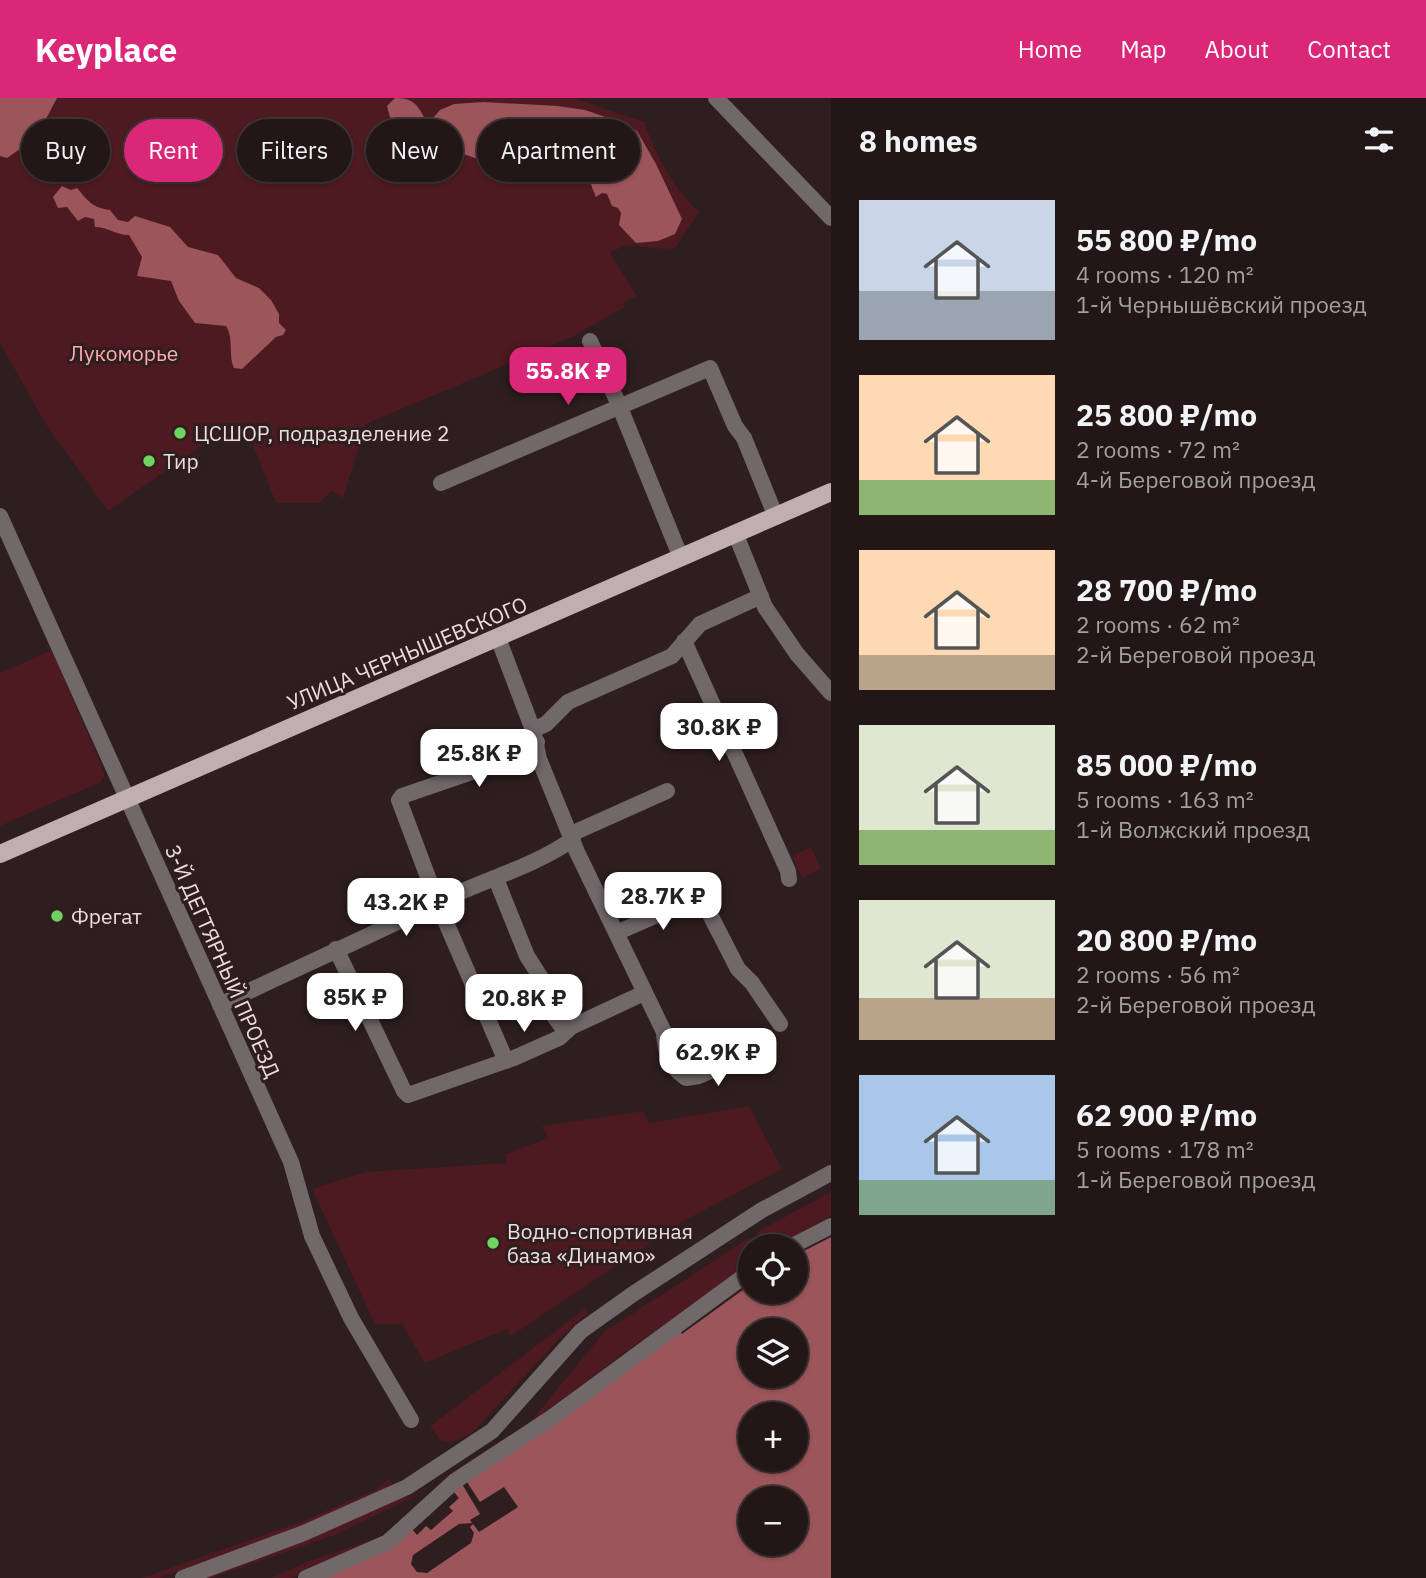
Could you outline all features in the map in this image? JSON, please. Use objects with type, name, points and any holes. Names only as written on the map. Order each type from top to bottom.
[{"type":"main road","name":"УЛИЦА ЧЕРНЫШЕВСКОГО","points":[[0,854],[831,492]]},
{"type":"street","points":[[716,98],[831,218]]},
{"type":"street","points":[[590,341],[620,405],[681,558]]},
{"type":"street","points":[[441,483],[710,368],[735,426],[744,438],[776,517]]},
{"type":"street","name":"3-Й ДЕГТЯРНЫЙ ПРОЕЗД","points":[[0,516],[290,1163],[312,1236],[351,1318],[411,1420]]},
{"type":"street","points":[[736,534],[765,607],[797,654],[831,693]]},
{"type":"street","points":[[506,1061],[438,904],[398,800],[402,796],[471,772],[535,736],[568,702],[672,656],[700,624],[761,596]]},
{"type":"street","points":[[498,638],[535,736],[539,759],[572,837],[664,1032],[665,1050],[670,1061],[687,1078],[699,1076],[738,1059]]},
{"type":"street","points":[[684,641],[789,878]]},
{"type":"street","points":[[220,1005],[446,898],[496,879],[562,846],[572,837],[667,791]]},
{"type":"street","points":[[496,879],[527,956],[541,978],[553,1015],[565,1031]]},
{"type":"street","points":[[616,933],[689,901],[702,901],[738,969],[752,983],[780,1024]]},
{"type":"street","points":[[336,949],[408,1095],[506,1061],[559,1038],[565,1031],[644,993]]},
{"type":"street","points":[[183,1578],[304,1533],[407,1487],[492,1431],[581,1331],[762,1210],[831,1173]]},
{"type":"street","points":[[808,1238],[831,1226]]},
{"type":"street","points":[[306,1578],[388,1542],[455,1481],[551,1418],[738,1281]]},
{"type":"green space","name":"Лукоморье","points":[[0,98],[573,98],[635,119],[477,119],[477,182],[640,182],[640,121],[644,122],[666,170],[699,212],[675,248],[634,245],[610,253],[637,296],[623,302],[625,307],[572,337],[366,424],[343,498],[331,491],[319,503],[276,503],[251,440],[230,426],[108,511],[45,423],[0,343]]},
{"type":"green space","points":[[52,650],[104,777],[101,782],[0,826],[0,673]]},
{"type":"green space","points":[[811,847],[821,869],[802,878],[792,856]]},
{"type":"green space","name":"Водно-спортивная база «Динамо»","points":[[749,1106],[782,1169],[680,1223],[511,1336],[507,1329],[425,1363],[402,1324],[375,1324],[312,1189],[366,1172],[507,1163],[505,1154],[548,1138],[542,1126],[644,1111],[648,1123]]},
{"type":"green space","points":[[831,1192],[831,1216],[799,1234],[757,1232]]},
{"type":"green space","points":[[738,1245],[738,1273],[621,1355],[528,1425],[604,1332]]},
{"type":"green space","points":[[586,1308],[588,1313],[562,1336],[471,1434],[450,1442],[440,1440],[430,1426]]},
{"type":"green space","points":[[389,1479],[393,1484],[379,1494],[303,1527],[159,1578],[142,1578],[301,1522],[377,1489]]},
{"type":"green space","points":[[418,1495],[332,1536],[211,1578],[193,1578],[394,1500]]},
{"type":"green space","points":[[374,1539],[291,1578],[271,1578],[307,1562]]},
{"type":"shaded area","points":[[0,98],[57,98],[46,119],[21,119],[21,148],[7,158],[0,156]]},
{"type":"shaded area","points":[[395,98],[405,99],[413,102],[424,117],[432,119],[392,119],[387,106]]},
{"type":"shaded area","points":[[483,102],[558,106],[585,110],[611,119],[477,119],[477,159],[463,154],[463,119],[432,119],[440,110],[454,104]]},
{"type":"shaded area","points":[[640,136],[682,219],[675,234],[658,241],[636,243],[619,225],[621,213],[618,208],[612,206],[607,194],[602,193],[596,197],[590,182],[640,182]]},
{"type":"shaded area","points":[[62,186],[71,190],[77,188],[91,203],[110,210],[118,220],[128,222],[135,216],[170,227],[188,247],[218,255],[236,278],[259,288],[271,300],[279,314],[279,323],[286,330],[283,335],[276,337],[242,369],[234,368],[226,326],[195,323],[179,301],[171,281],[137,276],[142,257],[129,235],[95,227],[94,219],[85,217],[78,221],[67,207],[58,208],[53,197]]},
{"type":"shaded area","points":[[831,1237],[831,1578],[321,1578],[412,1529],[417,1535],[426,1526],[431,1530],[453,1511],[449,1507],[459,1498],[453,1491],[679,1329],[682,1334],[738,1293],[738,1304],[808,1304],[808,1249]]},
{"type":"pier","points":[[467,1482],[480,1502],[504,1487],[518,1507],[479,1532],[473,1524],[470,1527],[474,1533],[471,1543],[427,1573],[417,1572],[411,1564],[413,1555],[459,1524],[472,1523],[470,1520],[480,1514],[462,1484]]},
{"type":"place","name":"ЦСШОР, подразделение 2","points":[[180,433]]},
{"type":"place","name":"Тир","points":[[149,461]]},
{"type":"place","name":"Фрегат","points":[[57,916]]},
{"type":"place","name":"Водно-спортивная база «Динамо»","points":[[493,1243]]}]
